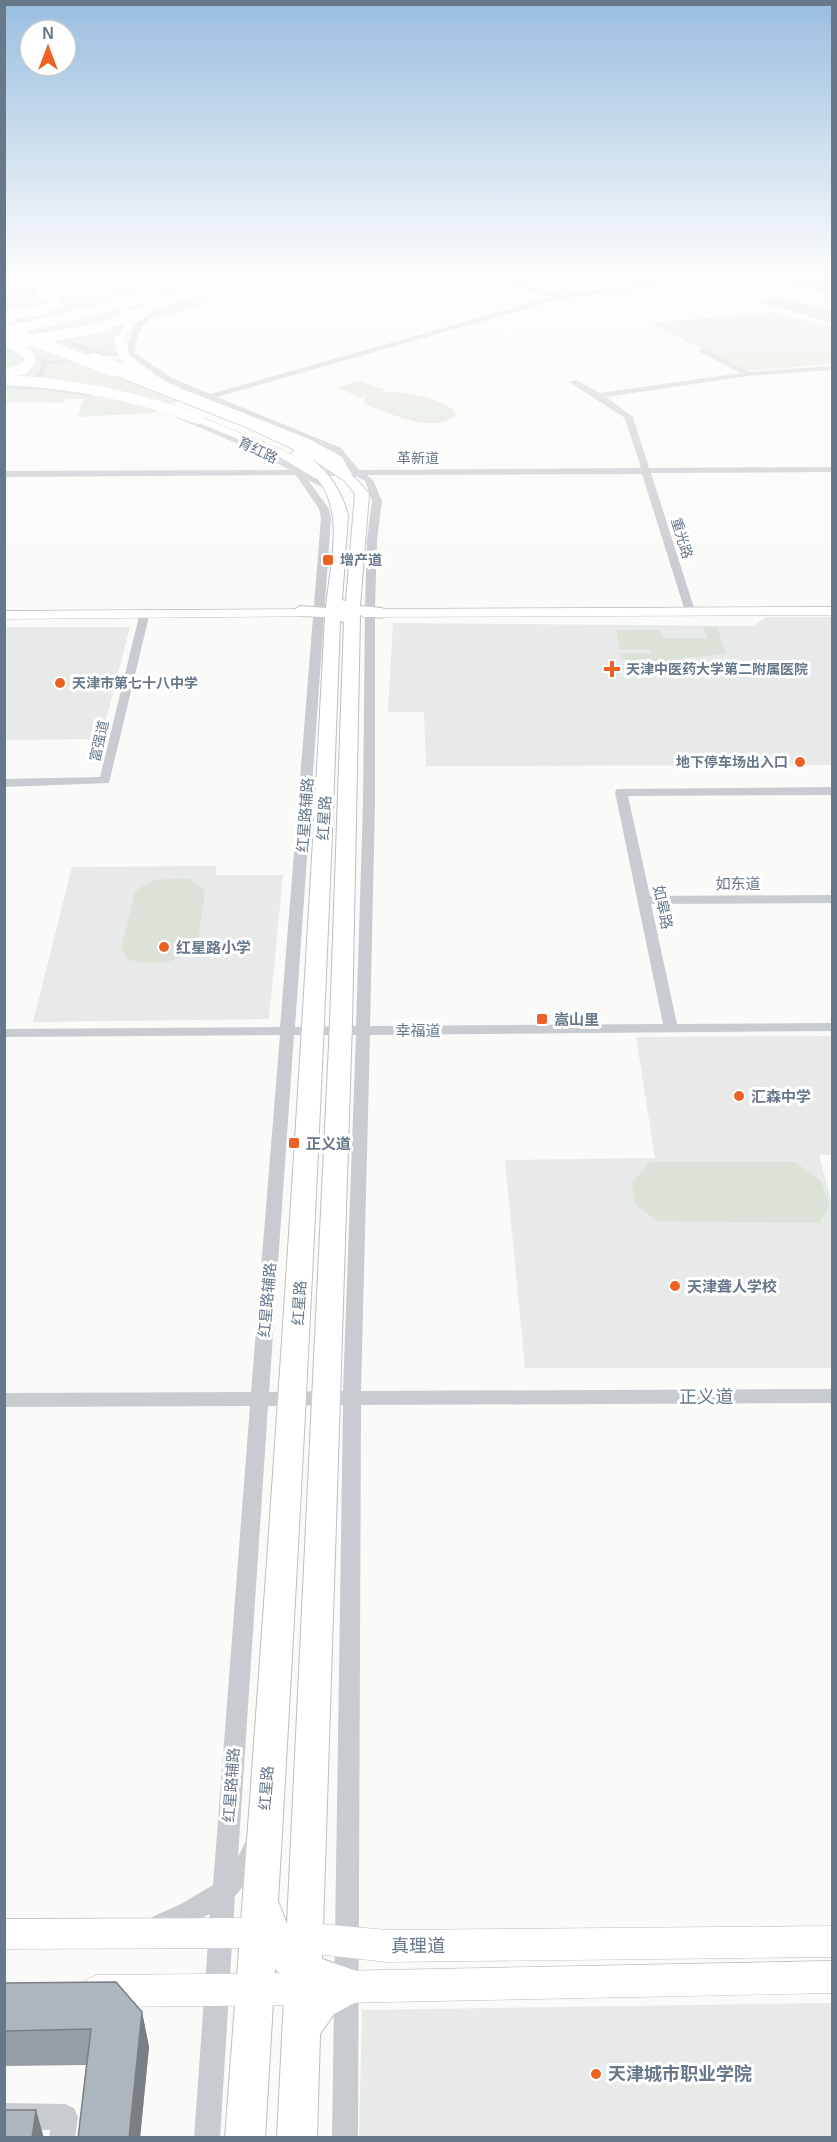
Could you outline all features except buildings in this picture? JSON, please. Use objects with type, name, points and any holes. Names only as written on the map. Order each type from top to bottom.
[{"type":"highway","name":"育红路","points":[[121,374],[322,457],[352,475]]},
{"type":"highway","name":"育红路","points":[[269,437],[310,461],[311,475]]},
{"type":"highway","name":"红星路","points":[[297,2138],[302,2035],[282,1960],[264,1910],[260,1884],[294,1393],[327,1027],[349,612],[338,500],[311,475]]},
{"type":"highway","points":[[300,612],[349,612]]},
{"type":"highway","name":"红星路","points":[[245,2138],[252,2027],[282,1960],[308,1882],[340,1394],[327,1027],[349,612]]},
{"type":"highway","points":[[282,1960],[349,1986]]},
{"type":"highway","points":[[302,2035],[307,2020],[319,2003],[331,1992],[349,1986]]},
{"type":"main road","points":[[132,374],[175,391],[269,437]]},
{"type":"main road","points":[[147,374],[175,391]]},
{"type":"main road","points":[[4,382],[104,389],[269,437]]},
{"type":"main road","points":[[349,612],[832,610]]},
{"type":"main road","points":[[4,614],[300,612]]},
{"type":"main road","points":[[308,1882],[316,1916],[322,1925],[329,1933],[349,1943]]},
{"type":"main road","points":[[4,1934],[220,1931],[282,1960]]},
{"type":"main road","name":"真理道","points":[[349,1943],[399,1946],[832,1942]]},
{"type":"main road","points":[[73,1992],[178,1991],[217,1986],[282,1960],[349,1943]]},
{"type":"main road","points":[[349,1986],[832,1977]]},
{"type":"street","points":[[36,383],[41,374]]},
{"type":"street","name":"育红路","points":[[20,386],[36,383],[44,374]]},
{"type":"street","name":"育红路","points":[[159,374],[338,450],[352,475]]},
{"type":"street","points":[[209,397],[290,374]]},
{"type":"street","points":[[599,396],[748,374]]},
{"type":"street","name":"育红路","points":[[4,382],[114,398],[171,413],[253,447],[311,475]]},
{"type":"street","name":"重光路","points":[[573,382],[599,396],[629,417],[690,610]]},
{"type":"street","name":"育红路","points":[[36,383],[45,388]]},
{"type":"street","name":"革新道","points":[[311,475],[832,471]]},
{"type":"street","points":[[4,476],[311,475],[326,514],[349,612]]},
{"type":"street","points":[[349,612],[372,540],[377,501],[374,488],[352,475]]},
{"type":"street","name":"富强道","points":[[4,783],[105,780],[145,613]]},
{"type":"street","name":"如皋路","points":[[670,1025],[621,792],[832,791]]},
{"type":"street","name":"如东道","points":[[644,900],[832,899]]},
{"type":"street","name":"幸福道","points":[[670,1025],[832,1021]]},
{"type":"street","name":"幸福道","points":[[4,1027],[670,1025],[832,1027]]},
{"type":"street","name":"幸福道","points":[[4,1033],[327,1027]]},
{"type":"street","name":"红星路辅路","points":[[207,2138],[260,1393],[327,1027]]},
{"type":"street","name":"正义道","points":[[340,1394],[832,1387]]},
{"type":"street","name":"正义道","points":[[4,1390],[832,1396]]},
{"type":"street","name":"正义道","points":[[4,1400],[260,1393]]},
{"type":"street","points":[[340,1394],[349,1943],[345,2138]]},
{"type":"street","points":[[131,1932],[186,1915],[223,1893],[239,1878],[250,1860],[264,1827]]},
{"type":"street","points":[[4,2116],[65,2117],[62,2138]]},
{"type":"shaded area","points":[[4,374],[149,374],[191,395],[152,413],[78,417],[83,399],[65,399],[63,403],[5,402],[9,393],[4,393]]},
{"type":"shaded area","points":[[360,381],[385,390],[381,392],[398,392],[433,399],[451,408],[456,414],[448,420],[437,423],[413,421],[367,405],[363,401],[367,395],[361,397],[336,388]]},
{"type":"shaded area","name":"天津中医药大学第二附属医院","points":[[767,617],[832,617],[832,765],[426,766],[424,712],[388,712],[393,623],[753,626]]},
{"type":"shaded area","name":"天津市第七十八中学","points":[[5,627],[130,627],[101,739],[5,740]]},
{"type":"shaded area","points":[[704,627],[717,627],[726,654],[682,658],[651,666],[632,663],[622,658],[621,653],[651,653],[650,649],[620,649],[616,630],[660,630],[663,638],[707,638]]},
{"type":"shaded area","name":"红星路小学","points":[[216,866],[216,875],[283,875],[269,1019],[33,1022],[72,867]]},
{"type":"shaded area","points":[[189,878],[205,890],[197,949],[180,958],[163,963],[146,963],[127,959],[121,948],[135,891],[153,880]]},
{"type":"shaded area","name":"天津聋人学校","points":[[832,1036],[832,1155],[819,1155],[832,1204],[832,1368],[525,1368],[505,1160],[655,1158],[636,1037]]},
{"type":"shaded area","points":[[650,1162],[795,1162],[821,1181],[829,1204],[820,1223],[657,1221],[635,1204],[632,1183]]},
{"type":"shaded area","name":"天津城市职业学院","points":[[832,2003],[832,2137],[359,2137],[362,2010]]},
{"type":"place","name":"增产道","points":[[328,560]]},
{"type":"place","name":"天津中医药大学第二附属医院","points":[[612,669]]},
{"type":"place","name":"天津市第七十八中学","points":[[60,683]]},
{"type":"place","name":"地下停车场出入口","points":[[800,762]]},
{"type":"place","name":"红星路小学","points":[[164,947]]},
{"type":"place","name":"嵩山里","points":[[542,1019]]},
{"type":"place","name":"汇森中学","points":[[739,1096]]},
{"type":"place","name":"正义道","points":[[294,1143]]},
{"type":"place","name":"天津聋人学校","points":[[675,1286]]},
{"type":"place","name":"天津城市职业学院","points":[[596,2074]]}]
